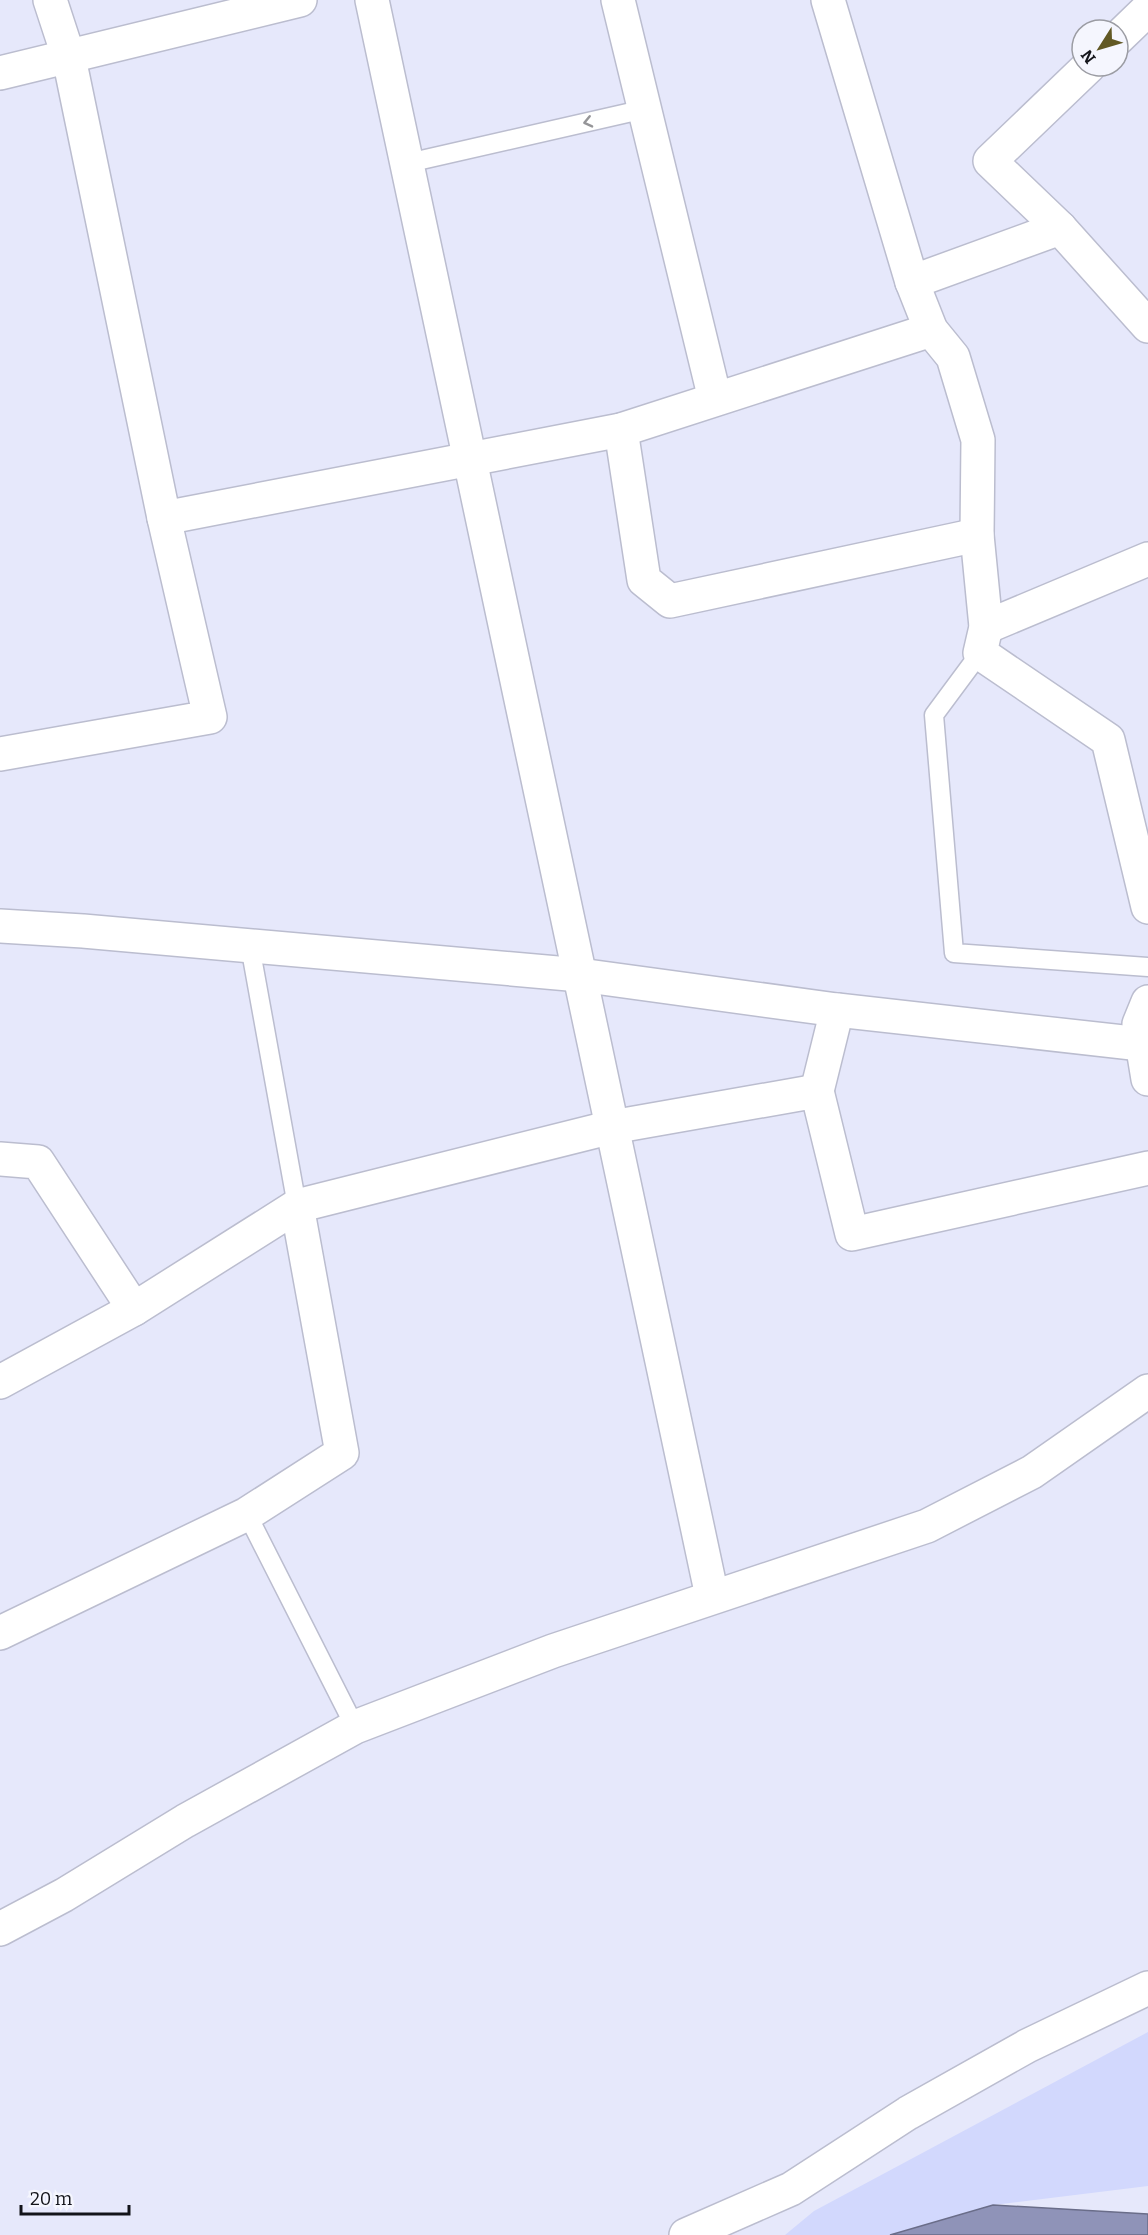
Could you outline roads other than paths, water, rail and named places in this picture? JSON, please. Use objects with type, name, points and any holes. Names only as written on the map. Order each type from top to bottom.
[{"type":"street","points":[[0,753],[210,717],[164,518],[69,58],[50,0]]},
{"type":"street","points":[[0,73],[300,0]]},
{"type":"street","points":[[372,0],[712,1596]]},
{"type":"street","points":[[618,0],[716,399]]},
{"type":"street","points":[[828,0],[912,282],[931,330],[953,357],[978,440],[977,535],[983,640],[1108,740],[1148,907]]},
{"type":"street","points":[[1130,26],[1148,9]]},
{"type":"street","points":[[1076,78],[990,161],[1060,228],[1148,326]]},
{"type":"street","points":[[912,282],[1060,228]]},
{"type":"street","points":[[164,518],[621,430],[931,330]]},
{"type":"street","points":[[621,430],[644,580],[670,601],[977,535]]},
{"type":"street","points":[[983,640],[1148,559]]},
{"type":"street","points":[[0,926],[580,975],[837,1010],[1141,1044]]},
{"type":"street","points":[[1148,1002],[1139,1024],[1148,1079]]},
{"type":"street","points":[[837,1010],[817,1091],[852,1234],[1148,1167]]},
{"type":"street","points":[[0,1382],[134,1309],[297,1206],[612,1127],[817,1091]]},
{"type":"street","points":[[0,1159],[38,1162],[134,1309]]},
{"type":"street","points":[[0,1633],[247,1514],[342,1453],[297,1206]]},
{"type":"street","points":[[0,1929],[64,1895],[185,1821],[355,1727],[554,1651],[712,1596],[927,1526],[1032,1472],[1148,1391]]},
{"type":"street","points":[[686,2235],[790,2189],[908,2113],[1027,2046],[1148,1988]]},
{"type":"lane","points":[[408,164],[645,109]]},
{"type":"lane","points":[[983,640],[934,716],[954,953],[1148,967]]},
{"type":"lane","points":[[250,946],[297,1206]]},
{"type":"lane","points":[[247,1514],[355,1727]]}]
